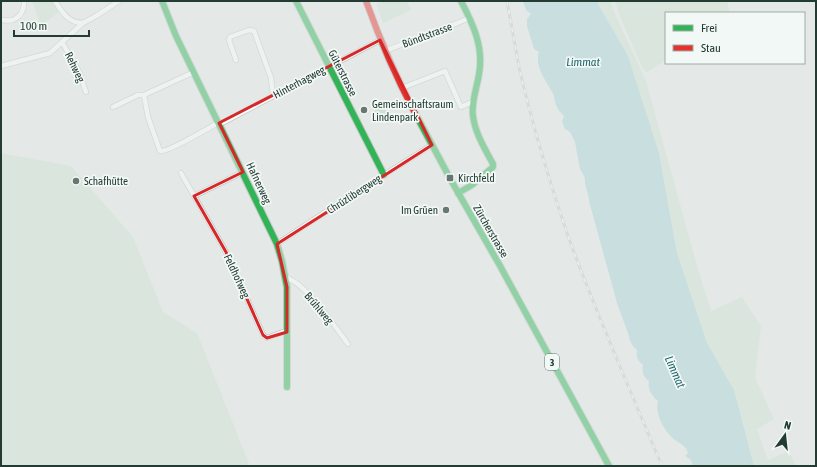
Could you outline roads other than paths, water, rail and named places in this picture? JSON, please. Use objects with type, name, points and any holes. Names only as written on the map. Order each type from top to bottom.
[{"type":"street","points":[[1,20],[12,20],[20,15],[23,11],[24,1]]},
{"type":"street","points":[[55,1],[63,14],[70,20],[76,23],[83,23]]},
{"type":"street","points":[[1,66],[50,52],[83,23],[119,1]]},
{"type":"street","name":"Hafnerweg","points":[[162,1],[176,36],[277,244],[287,287],[287,387]]},
{"type":"street","name":"Güterstrasse","points":[[296,1],[384,175]]},
{"type":"street","name":"Zürcherstrasse","points":[[366,1],[380,40],[402,88],[458,193],[499,264],[610,466]]},
{"type":"street","points":[[458,193],[467,188],[493,167],[493,164],[477,133],[473,119],[472,102],[479,77],[481,59],[480,48],[477,36],[461,1]]},
{"type":"street","name":"Bündtstrasse","points":[[385,51],[419,37],[441,31],[469,18]]},
{"type":"street","points":[[236,60],[230,37],[249,30],[254,31],[271,78],[273,95]]},
{"type":"street","name":"Hinterhagweg","points":[[144,96],[148,117],[160,151],[162,152],[171,149],[191,137],[380,40]]},
{"type":"street","name":"Rehweg","points":[[62,42],[79,72],[86,92]]},
{"type":"street","points":[[402,88],[445,71],[461,107],[472,102]]},
{"type":"street","points":[[113,107],[138,95],[144,96],[194,72]]},
{"type":"street","name":"Chrüzlibergweg","points":[[277,244],[432,145]]},
{"type":"street","points":[[194,196],[243,172]]},
{"type":"street","name":"Feldhofweg","points":[[181,173],[226,252],[263,335],[267,338],[287,332]]},
{"type":"street","name":"Brühlweg","points":[[286,278],[291,279],[302,287],[348,344]]},
{"type":"water","name":"Limmat","points":[[523,1],[598,1],[598,4],[628,56],[659,153],[677,253],[707,343],[734,390],[754,466],[693,466],[691,460],[685,456],[688,453],[686,449],[683,445],[671,437],[661,422],[657,406],[658,401],[650,392],[649,381],[643,374],[643,365],[637,358],[637,350],[630,342],[617,303],[589,201],[585,178],[580,169],[575,142],[570,132],[565,129],[562,121],[564,116],[555,103],[553,94],[539,67],[539,52],[534,49],[527,26],[527,19],[531,14],[526,10]]},
{"type":"railway","points":[[507,1],[519,67],[529,110],[561,215],[590,294],[662,466]]},
{"type":"place","name":"Gemeinschaftsraum Lindenpark","points":[[364,110]]},
{"type":"place","name":"Kirchfeld","points":[[450,178]]},
{"type":"place","name":"Schafhütte","points":[[76,181]]},
{"type":"place","name":"Im Grüen","points":[[446,210]]}]
